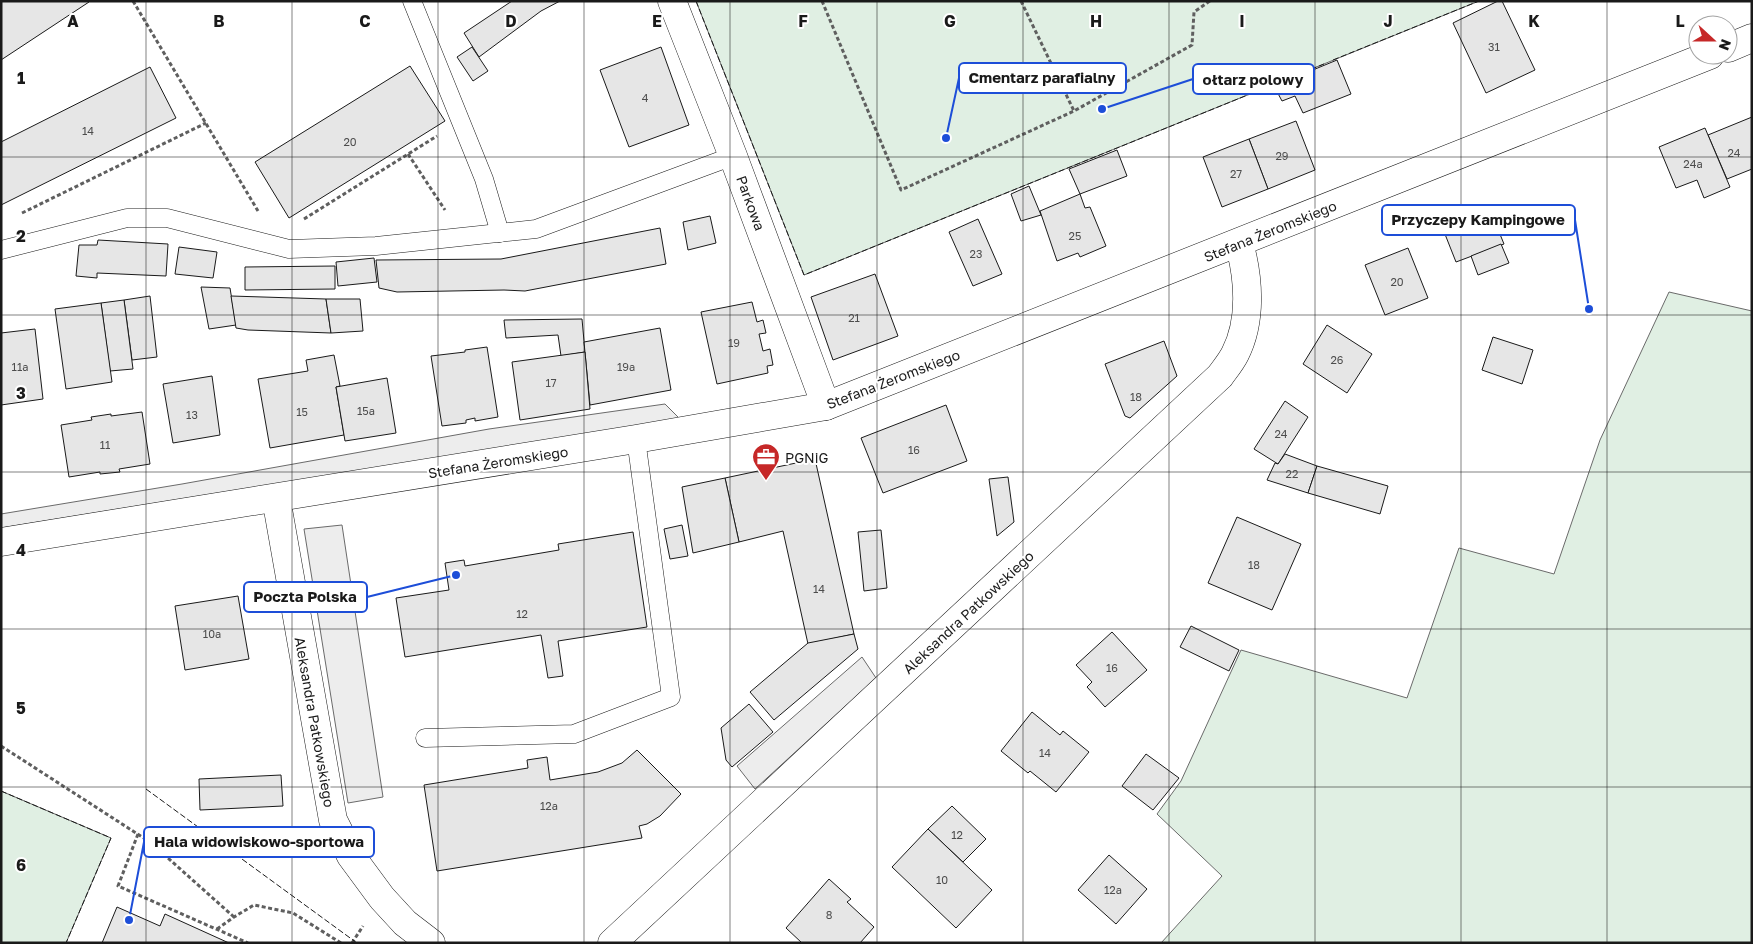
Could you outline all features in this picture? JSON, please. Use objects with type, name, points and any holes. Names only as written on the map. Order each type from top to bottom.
[{"type":"street","name":"Parkowa","points":[[672,1],[733,156],[826,406]]},
{"type":"street","points":[[1738,44],[1752,38]]},
{"type":"street","name":"Stefana Żeromskiego","points":[[1,542],[636,439],[826,406],[1688,64]]},
{"type":"street","name":"Aleksandra Patkowskiego","points":[[612,943],[1220,376],[1235,354],[1243,332],[1247,298],[1244,262],[1239,243]]},
{"type":"street","name":"Aleksandra Patkowskiego","points":[[276,498],[333,820],[351,856],[382,898],[406,923],[431,943]]},
{"type":"lane","points":[[412,1],[484,178],[500,233]]},
{"type":"lane","points":[[1,250],[127,218],[167,218],[289,249],[376,246],[536,229],[733,156]]},
{"type":"lane","points":[[425,738],[574,734],[671,698],[636,439]]},
{"type":"path","points":[[133,1],[261,217]]},
{"type":"path","points":[[822,1],[901,190],[1074,111],[1192,45],[1194,12],[1210,1]]},
{"type":"path","points":[[1021,1],[1074,111]]},
{"type":"path","points":[[303,220],[461,121]]},
{"type":"path","points":[[19,214],[206,123]]},
{"type":"path","points":[[408,154],[446,212],[447,238]]},
{"type":"path","points":[[1,746],[150,842],[234,917]]},
{"type":"path","points":[[138,834],[118,886],[248,943]]},
{"type":"path","points":[[217,929],[254,905],[293,913],[341,943]]},
{"type":"green space","points":[[696,1],[1479,1],[804,275]]},
{"type":"green space","points":[[1669,292],[1752,311],[1752,943],[1161,943],[1222,876],[1157,814],[1181,781],[1241,650],[1407,698],[1459,548],[1554,574],[1600,440]]},
{"type":"green space","points":[[1,791],[111,838],[66,943],[1,943]]},
{"type":"shaded area","points":[[665,404],[680,419],[1,528],[1,514],[182,484],[489,429]]},
{"type":"shaded area","points":[[342,525],[383,797],[348,803],[304,529]]},
{"type":"shaded area","points":[[862,657],[876,678],[755,789],[737,766]]},
{"type":"building","points":[[1,1],[89,1],[89,2],[1,60]]},
{"type":"building","points":[[512,1],[560,1],[541,11],[479,57],[464,33]]},
{"type":"building","points":[[1498,1],[1502,1],[1535,70],[1486,93],[1453,23]]},
{"type":"building","points":[[472,47],[488,71],[473,81],[457,57]]},
{"type":"building","points":[[661,47],[689,125],[629,147],[600,70]]},
{"type":"building","points":[[1337,60],[1351,94],[1303,113],[1295,96],[1282,101],[1274,86]]},
{"type":"building","points":[[410,66],[445,121],[289,218],[255,162]]},
{"type":"building","points":[[150,67],[176,118],[1,205],[1,142]]},
{"type":"building","points":[[1752,117],[1752,169],[1727,179],[1708,135]]},
{"type":"building","points":[[1296,121],[1315,170],[1268,189],[1249,139]]},
{"type":"building","points":[[1705,128],[1730,187],[1704,198],[1697,180],[1676,188],[1659,147]]},
{"type":"building","points":[[1249,139],[1268,189],[1222,207],[1203,157]]},
{"type":"building","points":[[1117,150],[1127,176],[1080,194],[1069,169]]},
{"type":"building","points":[[1029,186],[1041,215],[1021,221],[1011,194]]},
{"type":"building","points":[[1080,194],[1085,208],[1090,207],[1106,246],[1080,257],[1078,253],[1057,261],[1040,211]]},
{"type":"building","points":[[1488,205],[1504,244],[1456,262],[1439,219],[1465,209],[1467,213]]},
{"type":"building","points":[[710,216],[716,243],[688,250],[683,222]]},
{"type":"building","points":[[978,219],[1002,274],[973,286],[949,232]]},
{"type":"building","points":[[660,228],[666,264],[525,291],[397,292],[379,288],[376,260],[501,259]]},
{"type":"building","points":[[98,240],[168,244],[166,276],[97,273],[97,278],[76,276],[79,245],[97,245]]},
{"type":"building","points":[[1501,244],[1509,263],[1478,275],[1471,256]]},
{"type":"building","points":[[179,247],[217,252],[213,278],[175,274]]},
{"type":"building","points":[[1408,248],[1428,298],[1385,315],[1365,265]]},
{"type":"building","points":[[374,258],[377,282],[338,286],[336,262]]},
{"type":"building","points":[[335,266],[335,289],[245,290],[245,267]]},
{"type":"building","points":[[875,274],[898,336],[833,360],[811,297]]},
{"type":"building","points":[[201,287],[230,288],[236,325],[209,329]]},
{"type":"building","points":[[150,296],[157,357],[132,360],[124,300]]},
{"type":"building","points":[[231,296],[326,299],[331,333],[236,328]]},
{"type":"building","points":[[326,299],[360,299],[363,331],[331,333]]},
{"type":"building","points":[[124,300],[133,369],[110,371],[101,303]]},
{"type":"building","points":[[752,302],[757,322],[763,320],[766,333],[759,334],[763,351],[770,349],[773,365],[767,366],[768,373],[717,384],[701,312]]},
{"type":"building","points":[[101,303],[112,382],[66,389],[55,309]]},
{"type":"building","points":[[582,319],[585,352],[561,356],[558,335],[506,338],[504,320]]},
{"type":"building","points":[[1327,325],[1372,354],[1347,393],[1303,364]]},
{"type":"building","points":[[660,328],[671,390],[590,405],[584,342]]},
{"type":"building","points":[[35,329],[43,399],[1,405],[1,333]]},
{"type":"building","points":[[1493,337],[1533,350],[1522,384],[1482,370]]},
{"type":"building","points":[[1164,341],[1177,376],[1130,418],[1125,416],[1105,364]]},
{"type":"building","points":[[487,347],[498,417],[475,421],[475,418],[466,420],[466,423],[442,426],[431,356]]},
{"type":"building","points":[[585,352],[590,409],[520,420],[512,362]]},
{"type":"building","points":[[334,355],[340,386],[336,387],[344,435],[270,448],[258,379],[308,371],[306,360]]},
{"type":"building","points":[[212,376],[220,435],[173,443],[163,384]]},
{"type":"building","points":[[387,378],[396,433],[345,441],[336,387]]},
{"type":"building","points":[[1285,401],[1308,417],[1278,464],[1254,449]]},
{"type":"building","points":[[946,405],[967,461],[883,493],[861,438]]},
{"type":"building","points":[[142,412],[150,464],[119,469],[120,472],[100,474],[100,472],[69,477],[61,425],[92,420],[91,417]]},
{"type":"building","points":[[1285,454],[1317,466],[1308,493],[1267,480],[1275,463],[1278,464]]},
{"type":"building","points":[[815,459],[854,634],[808,644],[783,531],[739,542],[725,478]]},
{"type":"building","points":[[1317,466],[1388,486],[1380,514],[1308,493]]},
{"type":"building","points":[[1008,477],[1014,522],[997,536],[989,479]]},
{"type":"building","points":[[725,478],[739,542],[693,553],[682,487]]},
{"type":"building","points":[[1237,517],[1301,544],[1272,610],[1208,583]]},
{"type":"building","points":[[682,525],[688,556],[670,559],[664,529]]},
{"type":"building","points":[[881,530],[887,588],[864,591],[858,532]]},
{"type":"building","points":[[633,532],[647,627],[558,641],[563,676],[548,678],[541,635],[405,657],[396,598],[449,590],[445,563],[464,560],[465,566],[559,550],[558,544]]},
{"type":"building","points":[[238,596],[249,659],[185,670],[175,606]]},
{"type":"building","points":[[1191,626],[1239,650],[1229,671],[1180,647]]},
{"type":"building","points":[[1112,632],[1147,670],[1105,707],[1087,687],[1092,682],[1076,665]]},
{"type":"building","points":[[854,634],[858,649],[774,720],[750,692],[808,643]]},
{"type":"building","points":[[749,704],[773,732],[732,767],[726,760],[721,728]]},
{"type":"building","points":[[1032,712],[1060,735],[1063,731],[1089,752],[1056,792],[1030,771],[1028,773],[1001,751]]},
{"type":"building","points":[[637,750],[681,794],[660,816],[647,824],[639,826],[642,838],[437,871],[424,785],[528,768],[527,760],[547,757],[550,780],[598,772],[622,763]]},
{"type":"building","points":[[1146,754],[1179,778],[1153,810],[1122,786]]},
{"type":"building","points":[[281,775],[283,806],[200,810],[199,779]]},
{"type":"building","points":[[952,806],[986,839],[963,862],[928,829]]},
{"type":"building","points":[[928,829],[992,890],[956,928],[892,867]]},
{"type":"building","points":[[1109,855],[1147,889],[1116,924],[1078,890]]},
{"type":"building","points":[[829,879],[851,899],[847,902],[874,927],[860,943],[802,943],[786,928]]},
{"type":"building","points":[[117,907],[160,926],[165,914],[229,943],[102,943]]},
{"type":"fence","points":[[696,1],[804,275],[1324,64]]},
{"type":"fence","points":[[1333,60],[1479,1]]},
{"type":"fence","points":[[146,789],[357,943]]},
{"type":"fence","points":[[1,791],[111,838],[66,943]]},
{"type":"place","name":"ołtarz polowy","points":[[1102,109]]},
{"type":"place","name":"Cmentarz parafialny","points":[[946,138]]},
{"type":"place","name":"Przyczepy Kampingowe","points":[[1589,309]]},
{"type":"place","name":"PGNiG","points":[[766,481]]},
{"type":"place","name":"Poczta Polska","points":[[456,575]]},
{"type":"place","name":"Hala widowiskowo-sportowa","points":[[129,920]]}]
